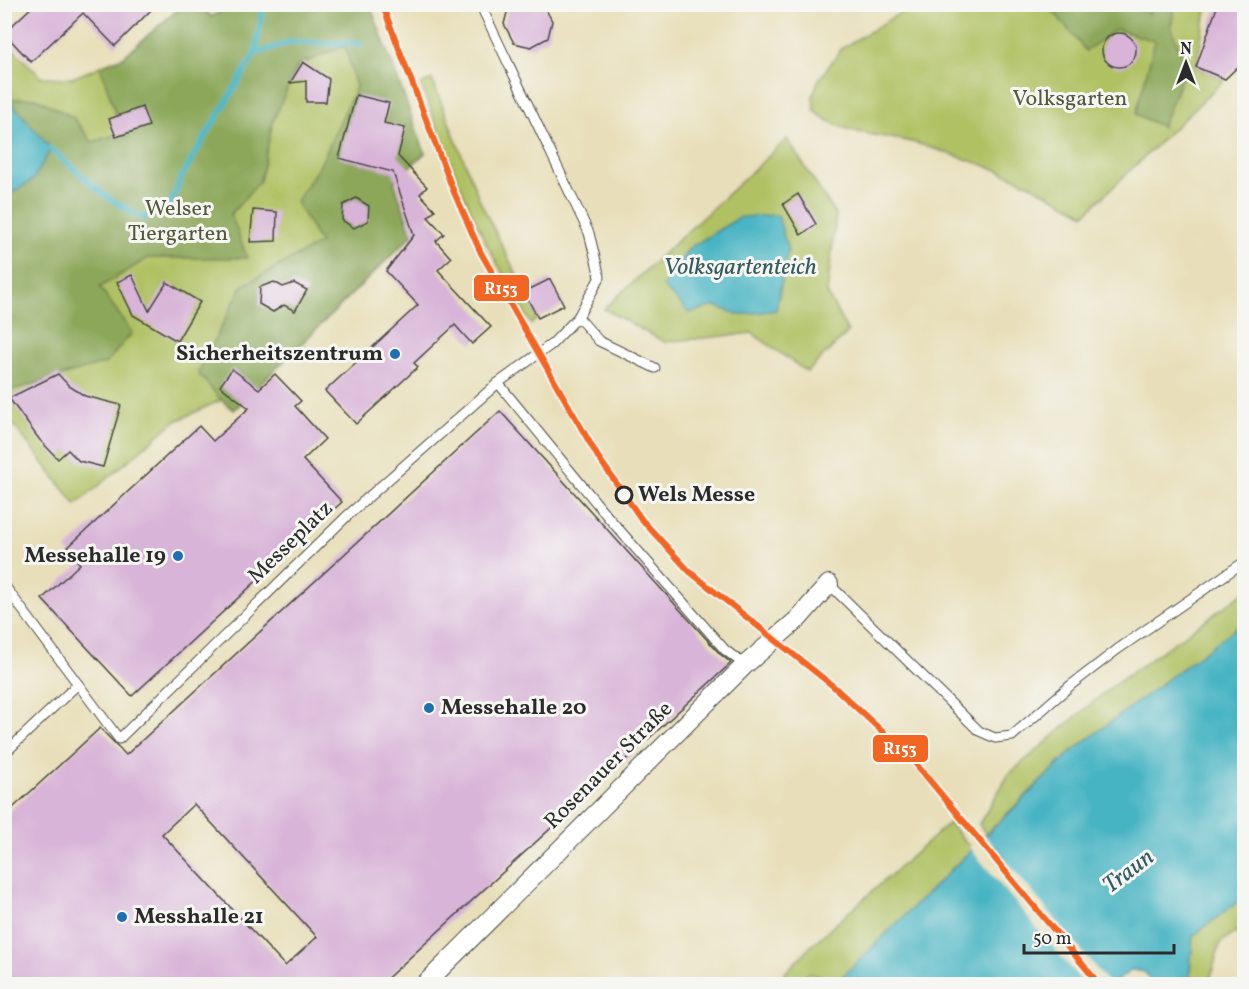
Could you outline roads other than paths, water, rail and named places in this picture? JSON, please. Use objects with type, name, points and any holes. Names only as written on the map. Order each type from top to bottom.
[{"type":"street","name":"Rosenauer Straße","points":[[425,984],[745,665],[798,619],[829,584]]},
{"type":"lane","name":"Messeplatz","points":[[78,684],[119,739],[347,516],[498,383],[552,344],[578,316],[600,277],[589,233],[480,4]]},
{"type":"lane","points":[[578,316],[599,341],[655,368]]},
{"type":"lane","points":[[498,383],[608,517],[725,650],[745,665]]},
{"type":"lane","points":[[829,584],[979,731],[995,738],[1012,736],[1118,648],[1245,562]]},
{"type":"lane","points":[[4,585],[78,684],[4,754]]},
{"type":"water","points":[[4,94],[51,149],[33,180],[5,197]]},
{"type":"water","name":"Volksgartenteich","points":[[778,215],[788,251],[776,310],[740,315],[715,306],[689,313],[663,286],[689,248],[740,217]]},
{"type":"water","name":"Traun","points":[[1244,622],[1244,897],[1193,936],[1189,984],[1152,984],[1145,972],[1131,970],[1114,984],[835,984],[1072,751]]},
{"type":"waterway","points":[[51,149],[108,198],[143,218],[169,208],[182,176],[255,54],[264,4]]},
{"type":"waterway","points":[[255,54],[291,42],[361,44]]},
{"type":"place","name":"Sicherheitszentrum","points":[[395,354]]},
{"type":"place","name":"Wels Messe","points":[[624,495]]},
{"type":"place","name":"Messehalle 19","points":[[178,556]]},
{"type":"place","name":"Messehalle 20","points":[[429,708]]},
{"type":"place","name":"Messhalle 21","points":[[122,917]]},
{"type":"park label","name":"Volksgarten","points":[[1070,99]]},
{"type":"park label","name":"Welser Tiergarten","points":[[178,222]]}]
